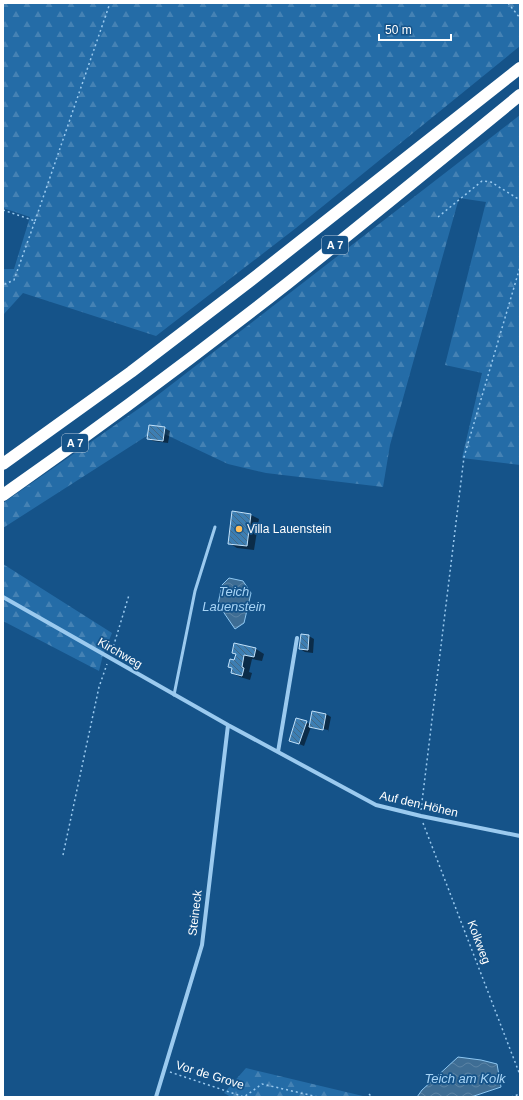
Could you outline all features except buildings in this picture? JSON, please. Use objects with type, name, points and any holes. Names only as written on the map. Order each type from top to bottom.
[{"type":"highway","name":"A 7","points":[[3,464],[131,372],[212,310],[520,68]]},
{"type":"highway","name":"A 7","points":[[3,495],[146,391],[287,283],[520,95]]},
{"type":"street","name":"Kirchweg","points":[[3,597],[228,725]]},
{"type":"street","points":[[278,752],[297,638]]},
{"type":"street","name":"Auf den Höhen","points":[[228,725],[376,805],[420,816],[520,836]]},
{"type":"street","name":"Steineck","points":[[156,1097],[202,945],[228,725]]},
{"type":"lane","points":[[174,695],[195,591],[215,527]]},
{"type":"path","points":[[3,285],[14,280],[110,3]]},
{"type":"path","points":[[508,3],[520,18]]},
{"type":"path","points":[[438,217],[482,181],[491,182],[520,200]]},
{"type":"path","points":[[3,210],[35,221]]},
{"type":"path","points":[[420,816],[464,457],[520,267]]},
{"type":"path","points":[[63,854],[99,687],[130,595]]},
{"type":"path","name":"Kolkweg","points":[[420,816],[520,1075]]},
{"type":"path","name":"Vor de Grove","points":[[164,1070],[244,1097],[262,1084],[318,1097]]},
{"type":"path","points":[[369,1094],[372,1097]]},
{"type":"path","points":[[511,1097],[520,1094]]},
{"type":"green space","points":[[3,3],[520,3],[520,46],[296,228],[156,336],[23,293],[3,314],[3,269],[14,269],[30,217],[3,208]]},
{"type":"green space","points":[[520,115],[520,465],[462,458],[482,373],[445,365],[486,202],[459,198],[390,445],[383,487],[266,473],[228,464],[156,430],[3,528],[3,503],[154,398]]},
{"type":"green space","points":[[3,564],[112,633],[103,655],[99,671],[3,621]]},
{"type":"green space","points":[[246,1068],[367,1097],[231,1097],[224,1093]]},
{"type":"water","name":"Teich Lauenstein","points":[[229,578],[243,581],[251,593],[244,623],[235,629],[218,604],[222,585]]},
{"type":"water","name":"Teich am Kolk","points":[[458,1057],[497,1064],[501,1087],[471,1097],[417,1097],[422,1090]]},
{"type":"place","name":"Villa Lauenstein","points":[[239,529]]}]
